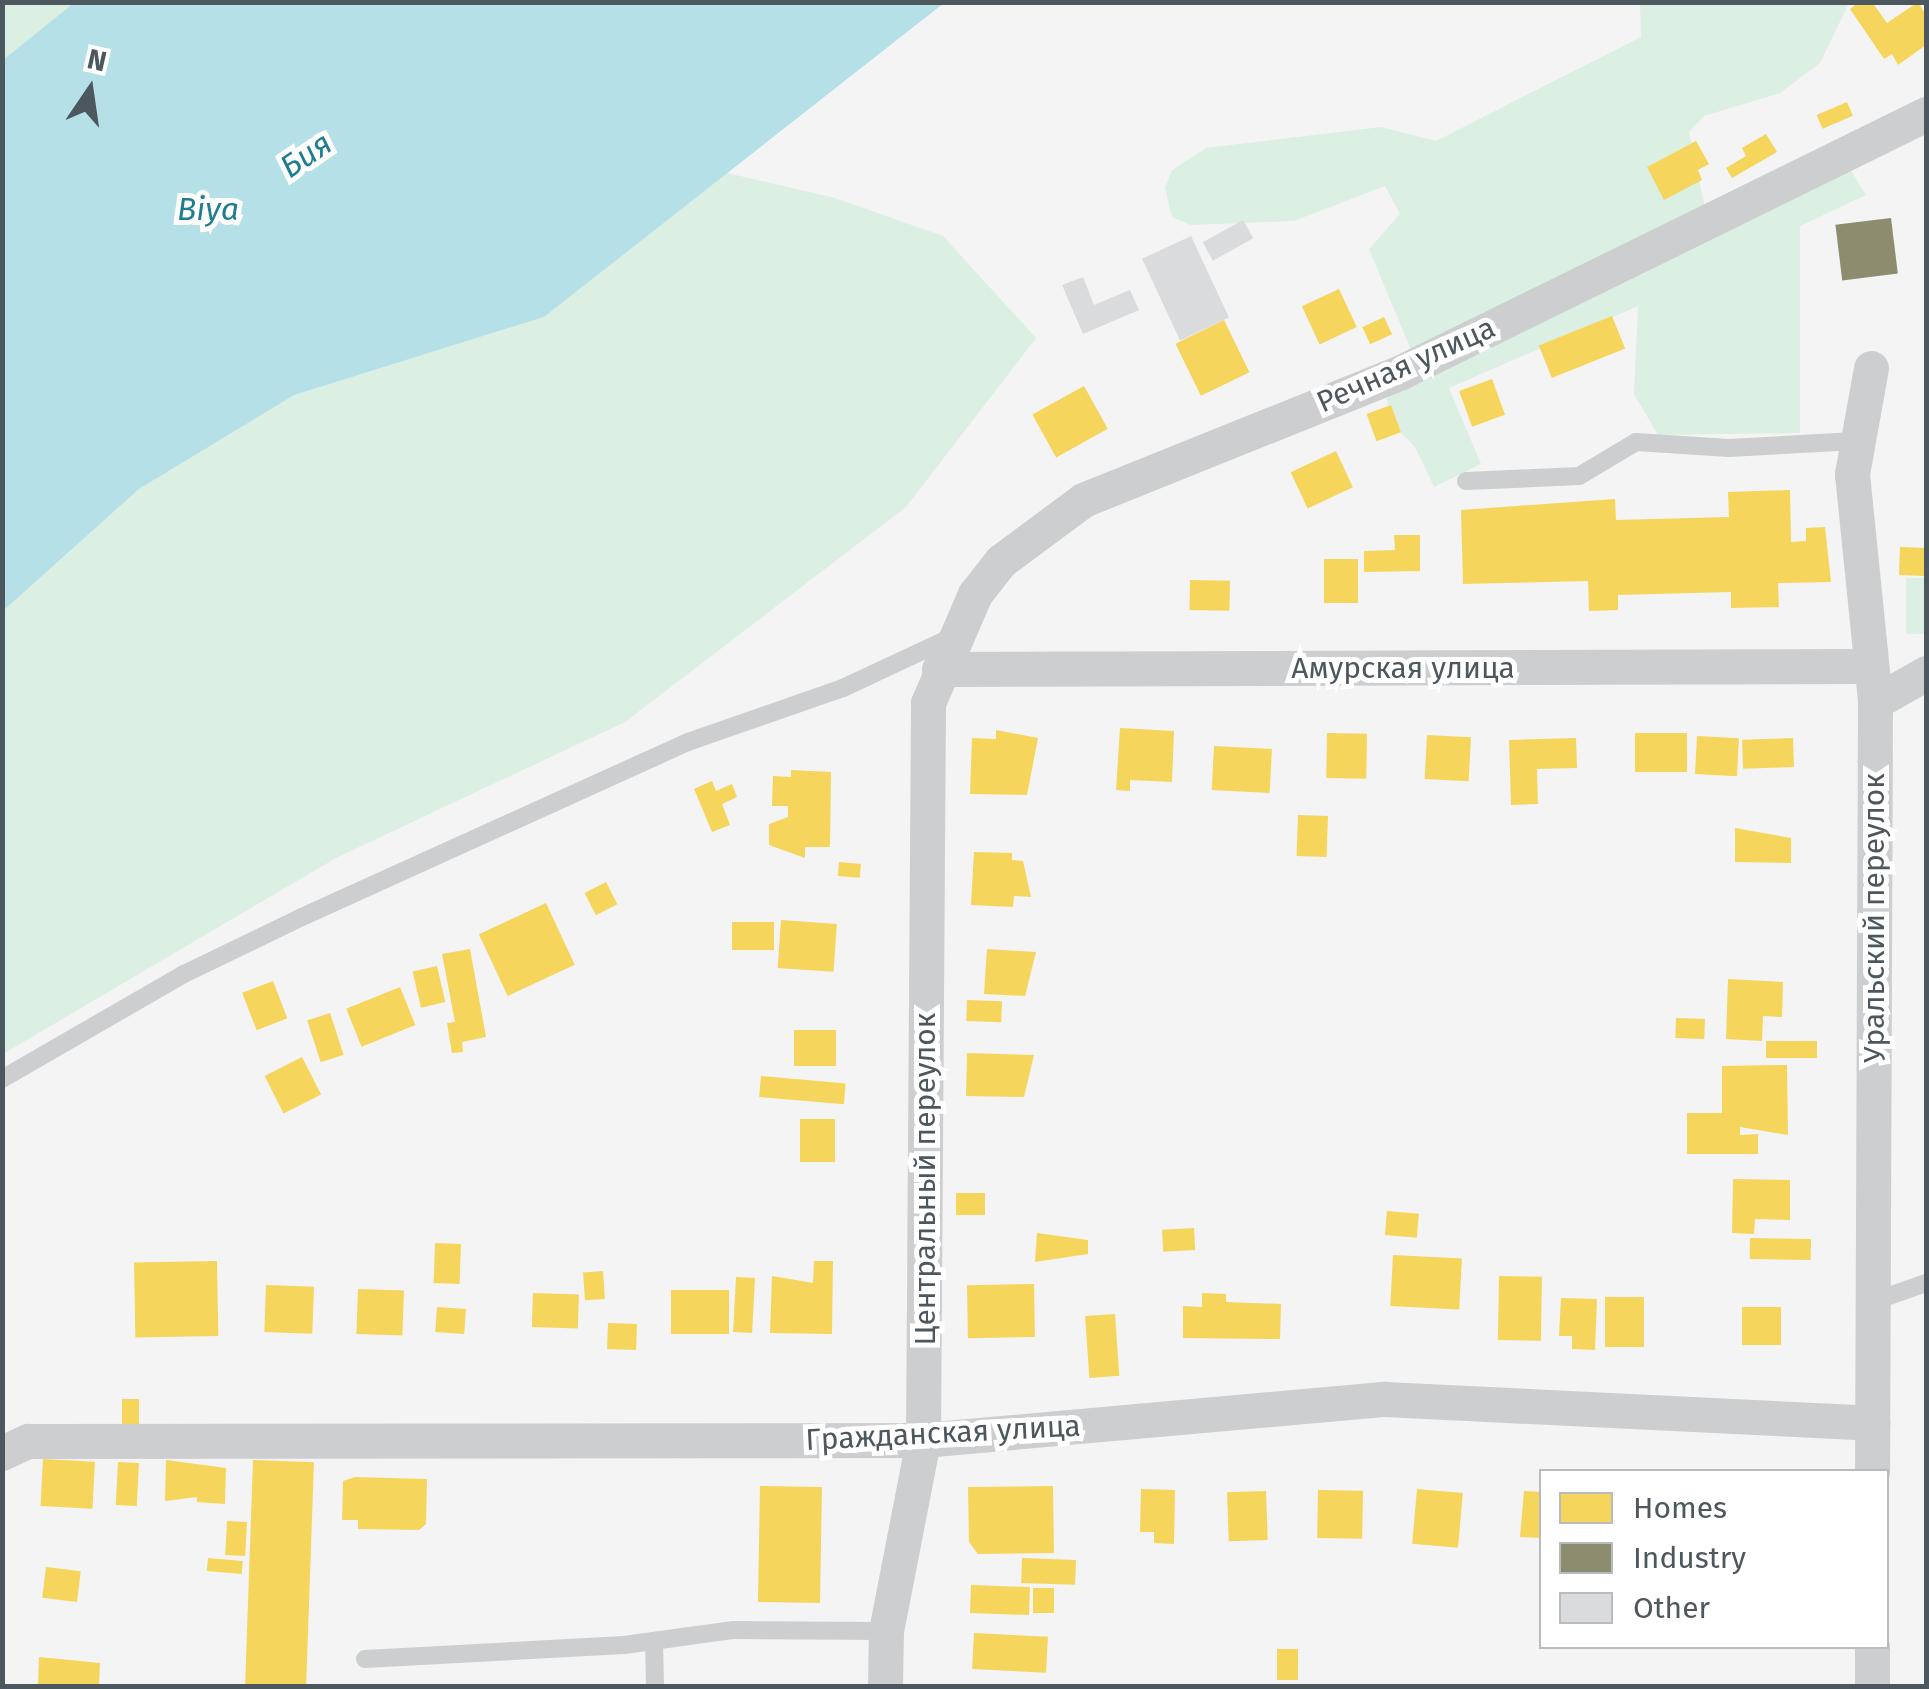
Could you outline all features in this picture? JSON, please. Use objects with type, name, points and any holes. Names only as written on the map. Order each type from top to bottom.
[{"type":"street","name":"Речная улица","points":[[939,669],[954,636],[1001,561],[1083,500],[1400,372],[1926,114]]},
{"type":"street","name":"Уральский переулок","points":[[1872,368],[1852,474],[1866,666],[1875,702],[1872,1469]]},
{"type":"street","name":"Амурская улица","points":[[939,669],[1866,666]]},
{"type":"street","name":"Центральный переулок","points":[[885,1686],[886,1631],[923,1440],[928,702],[939,669]]},
{"type":"street","points":[[1875,702],[1926,672]]},
{"type":"street","name":"Гражданская улица","points":[[6,1450],[923,1440],[1385,1399],[1872,1423]]},
{"type":"street","points":[[1872,1649],[1872,1686]]},
{"type":"lane","points":[[1466,481],[1580,476],[1636,442],[1729,448],[1856,441]]},
{"type":"lane","points":[[2,1078],[184,974],[302,916],[688,742],[843,688],[954,636]]},
{"type":"lane","points":[[1871,1302],[1926,1283]]},
{"type":"lane","points":[[365,1658],[654,1640],[734,1630],[886,1631]]},
{"type":"lane","points":[[654,1640],[655,1686]]},
{"type":"green space","points":[[3,2],[75,3],[3,60]]},
{"type":"green space","points":[[1640,3],[1849,3],[1820,63],[1780,93],[1704,116],[1689,132],[1707,217],[1414,357],[1369,249],[1400,214],[1385,186],[1294,221],[1191,225],[1172,217],[1165,188],[1172,170],[1206,148],[1381,127],[1436,141],[1641,37]]},
{"type":"green space","points":[[1846,163],[1866,195],[1800,226],[1800,433],[1658,435],[1634,394],[1638,306],[1449,388],[1481,464],[1434,487],[1415,447],[1390,421],[1386,393]]},
{"type":"green space","points":[[727,173],[835,198],[943,236],[1036,338],[906,507],[625,722],[336,858],[3,1054],[3,611],[139,489],[294,394],[544,317]]},
{"type":"green space","points":[[1906,578],[1926,578],[1926,634],[1906,634]]},
{"type":"water","name":"Biya","points":[[75,2],[944,3],[544,317],[294,395],[139,489],[3,611],[3,60]]},
{"type":"building: Homes","points":[[1859,2],[1872,2],[1887,23],[1918,2],[1926,15],[1926,45],[1898,65],[1892,54],[1884,59],[1850,9]]},
{"type":"building: Homes","points":[[1847,102],[1853,116],[1822,129],[1817,115]]},
{"type":"building: Homes","points":[[1766,134],[1777,152],[1732,178],[1726,168],[1746,156],[1742,148]]},
{"type":"building: Homes","points":[[1696,141],[1709,164],[1698,170],[1702,180],[1664,200],[1647,167]]},
{"type":"building: Homes","points":[[1339,289],[1357,327],[1320,344],[1302,306]]},
{"type":"building: Homes","points":[[1612,316],[1625,348],[1552,378],[1539,346]]},
{"type":"building: Homes","points":[[1384,317],[1392,334],[1370,344],[1362,327]]},
{"type":"building: Homes","points":[[1224,320],[1249,372],[1201,396],[1175,344]]},
{"type":"building: Homes","points":[[1492,379],[1505,415],[1472,427],[1459,391]]},
{"type":"building: Homes","points":[[1084,386],[1108,429],[1056,457],[1032,415]]},
{"type":"building: Homes","points":[[1391,405],[1401,432],[1376,441],[1367,414]]},
{"type":"building: Homes","points":[[1336,451],[1353,487],[1308,508],[1291,472]]},
{"type":"building: Homes","points":[[1790,490],[1791,542],[1806,541],[1806,528],[1825,527],[1831,582],[1778,583],[1779,607],[1731,608],[1731,592],[1618,595],[1618,610],[1589,611],[1588,581],[1463,584],[1461,510],[1615,499],[1616,520],[1729,517],[1728,492]]},
{"type":"building: Homes","points":[[1394,535],[1420,535],[1420,571],[1364,572],[1364,551],[1395,550]]},
{"type":"building: Homes","points":[[1900,547],[1926,548],[1925,576],[1899,575]]},
{"type":"building: Homes","points":[[1324,559],[1358,559],[1358,603],[1324,603]]},
{"type":"building: Homes","points":[[1190,580],[1230,581],[1229,611],[1189,610]]},
{"type":"building: Homes","points":[[1120,728],[1174,731],[1172,782],[1130,780],[1130,791],[1116,790]]},
{"type":"building: Homes","points":[[996,730],[1038,738],[1027,795],[970,794],[972,738],[996,739]]},
{"type":"building: Homes","points":[[1327,733],[1367,734],[1366,779],[1326,778]]},
{"type":"building: Homes","points":[[1635,733],[1687,733],[1687,772],[1635,772]]},
{"type":"building: Homes","points":[[1427,735],[1471,737],[1469,781],[1425,779]]},
{"type":"building: Homes","points":[[1697,736],[1739,738],[1737,776],[1695,774]]},
{"type":"building: Homes","points":[[1576,738],[1577,768],[1537,769],[1538,804],[1511,805],[1509,740]]},
{"type":"building: Homes","points":[[1793,738],[1794,767],[1743,769],[1742,740]]},
{"type":"building: Homes","points":[[1214,746],[1272,749],[1270,793],[1212,790]]},
{"type":"building: Homes","points":[[791,770],[831,772],[830,847],[805,847],[805,858],[769,845],[769,824],[788,817],[788,806],[772,806],[773,776],[791,777]]},
{"type":"building: Homes","points":[[712,781],[716,791],[732,784],[737,797],[722,804],[730,825],[712,832],[694,789]]},
{"type":"building: Homes","points":[[1298,815],[1328,816],[1327,857],[1297,856]]},
{"type":"building: Homes","points":[[1735,828],[1791,838],[1791,863],[1735,862]]},
{"type":"building: Homes","points":[[974,852],[1012,853],[1012,860],[1023,861],[1031,897],[1014,896],[1013,907],[971,905]]},
{"type":"building: Homes","points":[[839,862],[861,864],[860,878],[838,876]]},
{"type":"building: Homes","points":[[606,882],[617,904],[596,915],[585,893]]},
{"type":"building: Homes","points":[[546,903],[575,965],[508,996],[479,934]]},
{"type":"building: Homes","points":[[781,920],[837,924],[834,972],[778,968]]},
{"type":"building: Homes","points":[[732,922],[774,922],[774,950],[732,950]]},
{"type":"building: Homes","points":[[470,949],[486,1037],[462,1042],[463,1052],[452,1053],[447,1023],[455,1022],[442,954]]},
{"type":"building: Homes","points":[[987,949],[1036,952],[1025,996],[984,994]]},
{"type":"building: Homes","points":[[437,966],[445,1002],[421,1008],[413,972]]},
{"type":"building: Homes","points":[[1728,979],[1783,982],[1782,1017],[1763,1016],[1762,1041],[1726,1039]]},
{"type":"building: Homes","points":[[273,981],[287,1018],[257,1030],[242,993]]},
{"type":"building: Homes","points":[[400,987],[415,1025],[362,1047],[346,1009]]},
{"type":"building: Homes","points":[[967,1000],[1002,1001],[1001,1022],[966,1021]]},
{"type":"building: Homes","points":[[330,1013],[344,1055],[321,1062],[307,1020]]},
{"type":"building: Homes","points":[[1676,1018],[1705,1019],[1704,1039],[1675,1038]]},
{"type":"building: Homes","points":[[794,1030],[836,1030],[836,1066],[794,1066]]},
{"type":"building: Homes","points":[[1766,1041],[1817,1041],[1817,1058],[1766,1058]]},
{"type":"building: Homes","points":[[967,1053],[1034,1055],[1024,1097],[966,1096]]},
{"type":"building: Homes","points":[[302,1057],[321,1094],[284,1113],[265,1076]]},
{"type":"building: Homes","points":[[1787,1065],[1788,1135],[1740,1127],[1740,1135],[1758,1134],[1758,1154],[1687,1154],[1687,1113],[1722,1113],[1722,1066]]},
{"type":"building: Homes","points":[[761,1076],[846,1083],[844,1104],[759,1097]]},
{"type":"building: Homes","points":[[800,1119],[835,1119],[835,1162],[800,1162]]},
{"type":"building: Homes","points":[[1733,1179],[1790,1180],[1790,1220],[1755,1219],[1754,1234],[1732,1233]]},
{"type":"building: Homes","points":[[956,1193],[985,1193],[985,1215],[956,1215]]},
{"type":"building: Homes","points":[[1387,1211],[1419,1214],[1417,1238],[1385,1235]]},
{"type":"building: Homes","points":[[1194,1228],[1195,1250],[1163,1252],[1162,1230]]},
{"type":"building: Homes","points":[[1037,1233],[1088,1240],[1088,1254],[1035,1262]]},
{"type":"building: Homes","points":[[1750,1238],[1811,1239],[1811,1260],[1750,1259]]},
{"type":"building: Homes","points":[[435,1243],[461,1244],[460,1284],[434,1283]]},
{"type":"building: Homes","points":[[1393,1255],[1462,1259],[1459,1310],[1390,1306]]},
{"type":"building: Homes","points":[[217,1261],[218,1336],[135,1337],[134,1262]]},
{"type":"building: Homes","points":[[814,1261],[833,1261],[832,1334],[770,1333],[772,1276],[813,1283]]},
{"type":"building: Homes","points":[[603,1271],[605,1299],[585,1300],[583,1272]]},
{"type":"building: Homes","points":[[1499,1276],[1542,1277],[1541,1341],[1498,1340]]},
{"type":"building: Homes","points":[[736,1277],[755,1278],[752,1333],[733,1332]]},
{"type":"building: Homes","points":[[1034,1284],[1035,1337],[968,1338],[967,1285]]},
{"type":"building: Homes","points":[[266,1285],[314,1287],[312,1334],[264,1332]]},
{"type":"building: Homes","points":[[358,1289],[404,1291],[402,1336],[356,1334]]},
{"type":"building: Homes","points":[[671,1290],[729,1290],[729,1334],[671,1334]]},
{"type":"building: Homes","points":[[533,1293],[579,1295],[578,1329],[532,1327]]},
{"type":"building: Homes","points":[[1202,1293],[1226,1294],[1226,1302],[1281,1304],[1280,1339],[1183,1338],[1183,1306],[1202,1307]]},
{"type":"building: Homes","points":[[1605,1297],[1644,1297],[1644,1347],[1605,1347]]},
{"type":"building: Homes","points":[[1561,1298],[1597,1299],[1595,1350],[1572,1349],[1572,1336],[1559,1336]]},
{"type":"building: Homes","points":[[437,1307],[466,1309],[464,1334],[435,1332]]},
{"type":"building: Homes","points":[[1742,1307],[1781,1307],[1781,1345],[1742,1345]]},
{"type":"building: Homes","points":[[1115,1314],[1119,1376],[1089,1378],[1085,1316]]},
{"type":"building: Homes","points":[[608,1323],[637,1324],[636,1350],[607,1349]]},
{"type":"building: Homes","points":[[122,1399],[139,1399],[139,1428],[122,1428]]},
{"type":"building: Homes","points":[[43,1459],[95,1462],[92,1509],[41,1506]]},
{"type":"building: Homes","points":[[166,1460],[226,1468],[225,1504],[197,1502],[197,1497],[165,1501]]},
{"type":"building: Homes","points":[[253,1460],[314,1462],[306,1686],[245,1686]]},
{"type":"building: Homes","points":[[118,1462],[139,1463],[137,1506],[116,1505]]},
{"type":"building: Homes","points":[[355,1477],[427,1479],[426,1524],[419,1530],[358,1529],[358,1520],[342,1520],[343,1481]]},
{"type":"building: Homes","points":[[760,1486],[822,1487],[820,1603],[758,1602]]},
{"type":"building: Homes","points":[[1053,1486],[1054,1553],[978,1554],[969,1542],[968,1487]]},
{"type":"building: Homes","points":[[1141,1489],[1175,1490],[1174,1544],[1154,1543],[1154,1532],[1140,1532]]},
{"type":"building: Homes","points":[[1417,1489],[1463,1493],[1458,1548],[1412,1544]]},
{"type":"building: Homes","points":[[1318,1490],[1363,1491],[1362,1539],[1317,1538]]},
{"type":"building: Homes","points":[[1266,1491],[1268,1540],[1229,1541],[1227,1492]]},
{"type":"building: Homes","points":[[1524,1491],[1539,1492],[1539,1538],[1520,1537]]},
{"type":"building: Homes","points":[[227,1521],[247,1522],[245,1556],[225,1555]]},
{"type":"building: Homes","points":[[208,1558],[243,1561],[242,1574],[207,1571]]},
{"type":"building: Homes","points":[[1022,1558],[1076,1560],[1075,1585],[1021,1583]]},
{"type":"building: Homes","points":[[46,1567],[81,1571],[77,1602],[42,1598]]},
{"type":"building: Homes","points":[[971,1585],[1030,1587],[1029,1615],[970,1613]]},
{"type":"building: Homes","points":[[1033,1588],[1054,1588],[1054,1613],[1033,1613]]},
{"type":"building: Homes","points":[[974,1633],[1048,1637],[1046,1673],[972,1669]]},
{"type":"building: Homes","points":[[1277,1649],[1298,1649],[1298,1680],[1277,1680]]},
{"type":"building: Homes","points":[[39,1657],[100,1663],[99,1686],[38,1686]]},
{"type":"building: Industry","points":[[1891,218],[1898,274],[1842,280],[1835,225]]},
{"type":"building: Other","points":[[1243,220],[1253,238],[1213,261],[1203,242]]},
{"type":"building: Other","points":[[1191,236],[1229,318],[1180,340],[1142,259]]},
{"type":"building: Other","points":[[1083,277],[1094,305],[1130,290],[1139,310],[1083,334],[1062,285]]},
{"type":"water label","name":"Бия","points":[[306,155]]}]
